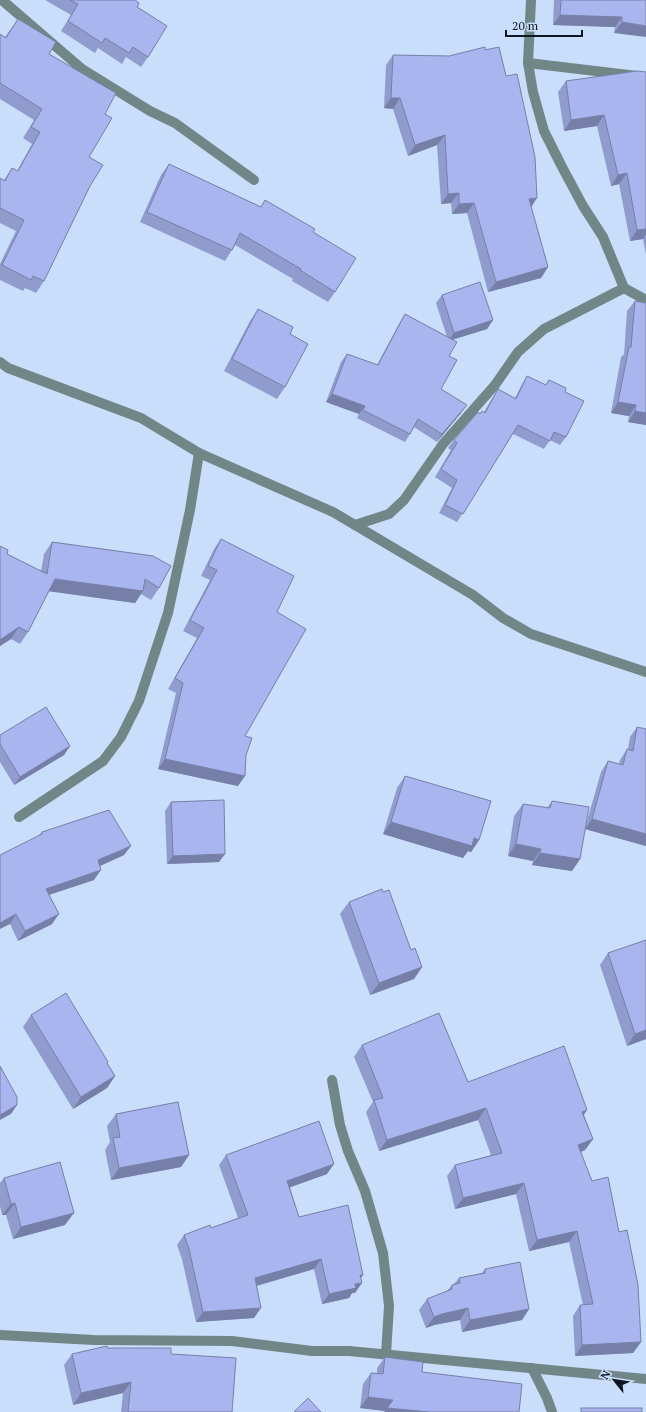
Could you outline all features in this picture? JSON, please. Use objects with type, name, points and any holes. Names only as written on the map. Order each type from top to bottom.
[{"type":"street","points":[[2,0],[82,69],[150,111],[175,123],[254,180]]},
{"type":"street","points":[[531,0],[528,63],[533,92],[544,131],[583,206],[603,237],[624,288],[646,300]]},
{"type":"street","points":[[528,63],[646,77]]},
{"type":"street","points":[[355,525],[389,514],[404,500],[443,444],[495,385],[518,352],[544,329],[624,288]]},
{"type":"street","points":[[0,362],[8,368],[141,418],[199,453],[333,512],[473,595],[503,618],[531,634],[646,672]]},
{"type":"street","points":[[19,817],[103,761],[121,737],[139,700],[168,613],[190,510],[199,453]]},
{"type":"street","points":[[332,1080],[340,1125],[348,1151],[364,1191],[383,1253],[389,1306],[386,1354]]},
{"type":"street","points":[[0,1336],[94,1340],[232,1341],[312,1351],[349,1351],[386,1354],[646,1379]]},
{"type":"street","points":[[532,1368],[548,1398],[552,1412]]},
{"type":"building","points":[[70,0],[135,0],[139,3],[137,7],[167,26],[148,57],[133,47],[129,53],[105,38],[102,43],[68,21],[78,4]]},
{"type":"building","points":[[561,0],[646,0],[646,26],[622,22],[622,17],[560,15]]},
{"type":"building","points":[[18,19],[56,42],[49,54],[116,93],[105,114],[112,118],[89,157],[103,165],[90,186],[44,281],[33,276],[31,280],[2,265],[24,220],[0,208],[0,178],[5,181],[12,168],[18,171],[40,132],[31,127],[42,109],[0,83],[0,34],[6,38]]},
{"type":"building","points":[[485,47],[485,50],[499,47],[506,76],[517,74],[535,157],[537,198],[529,199],[548,267],[496,282],[474,203],[459,204],[459,193],[448,194],[445,135],[415,145],[400,98],[391,98],[393,55],[449,56]]},
{"type":"building","points":[[637,71],[646,72],[646,229],[637,230],[627,173],[618,175],[604,115],[571,120],[566,81]]},
{"type":"building","points":[[169,164],[261,207],[265,200],[315,229],[313,232],[356,258],[335,292],[300,270],[301,269],[240,233],[232,250],[147,212]]},
{"type":"building","points":[[480,282],[493,320],[454,333],[442,295]]},
{"type":"building","points":[[635,301],[646,303],[646,413],[635,411],[636,405],[618,402],[629,347],[631,347]]},
{"type":"building","points":[[258,309],[293,327],[290,334],[308,344],[285,387],[232,359]]},
{"type":"building","points":[[405,314],[457,342],[449,356],[457,360],[441,389],[467,405],[442,434],[418,419],[410,434],[363,410],[365,406],[332,394],[347,354],[378,365]]},
{"type":"building","points":[[527,376],[546,385],[549,380],[566,388],[565,392],[584,401],[566,437],[554,432],[550,441],[518,425],[463,514],[445,505],[457,480],[441,469],[457,443],[454,440],[478,412],[480,414],[482,411],[485,413],[498,389],[516,399]]},
{"type":"building","points":[[221,539],[294,576],[277,612],[306,629],[245,736],[252,738],[246,755],[245,776],[165,759],[183,683],[175,678],[204,628],[190,620],[217,570],[208,566]]},
{"type":"building","points":[[52,542],[153,556],[171,566],[159,588],[145,579],[143,591],[55,579],[28,632],[19,627],[0,640],[0,546],[8,550],[7,554],[47,574]]},
{"type":"building","points":[[46,707],[70,746],[20,777],[0,744],[0,735]]},
{"type":"building","points":[[637,727],[646,729],[646,834],[592,819],[608,761],[623,765],[627,749],[633,751]]},
{"type":"building","points":[[405,776],[491,801],[479,840],[474,838],[472,846],[391,822]]},
{"type":"building","points":[[224,800],[225,854],[173,856],[171,802]]},
{"type":"building","points":[[552,801],[589,807],[580,859],[540,853],[541,849],[516,844],[523,804],[550,808]]},
{"type":"building","points":[[109,810],[131,846],[98,860],[101,870],[46,889],[59,914],[25,931],[16,914],[0,923],[0,855],[42,834],[42,832]]},
{"type":"building","points":[[382,889],[383,892],[389,890],[411,950],[415,948],[422,967],[379,983],[349,902]]},
{"type":"building","points":[[646,940],[646,1030],[635,1034],[608,953]]},
{"type":"building","points":[[66,993],[115,1076],[81,1097],[31,1015]]},
{"type":"building","points":[[439,1013],[468,1082],[564,1046],[587,1110],[582,1112],[593,1139],[578,1145],[592,1181],[608,1177],[619,1232],[627,1230],[638,1285],[641,1342],[582,1345],[580,1305],[593,1304],[577,1231],[537,1240],[524,1183],[463,1198],[455,1165],[502,1153],[486,1108],[387,1140],[374,1100],[383,1098],[362,1045]]},
{"type":"building","points":[[0,1066],[17,1097],[17,1105],[0,1115]]},
{"type":"building","points":[[178,1102],[189,1155],[119,1168],[113,1138],[120,1137],[116,1114]]},
{"type":"building","points":[[319,1121],[334,1164],[287,1181],[299,1217],[348,1205],[363,1275],[360,1275],[362,1283],[355,1284],[356,1288],[329,1294],[321,1259],[255,1278],[261,1308],[203,1312],[189,1249],[184,1235],[210,1225],[211,1228],[248,1215],[226,1155]]},
{"type":"building","points":[[60,1162],[74,1213],[21,1227],[15,1203],[11,1204],[4,1178]]},
{"type":"building","points":[[520,1262],[529,1309],[470,1320],[468,1308],[434,1317],[427,1299],[452,1289],[452,1285],[460,1283],[459,1278],[485,1273],[485,1269]]},
{"type":"building","points":[[107,1346],[107,1348],[171,1348],[171,1354],[236,1358],[232,1412],[128,1412],[131,1382],[81,1393],[72,1354]]},
{"type":"building","points":[[385,1357],[423,1362],[422,1372],[522,1384],[519,1412],[430,1412],[387,1408],[393,1400],[368,1397],[371,1373],[383,1374]]},
{"type":"building","points":[[308,1398],[321,1412],[294,1412]]},
{"type":"building","points":[[581,1408],[642,1408],[642,1412],[581,1412]]}]
